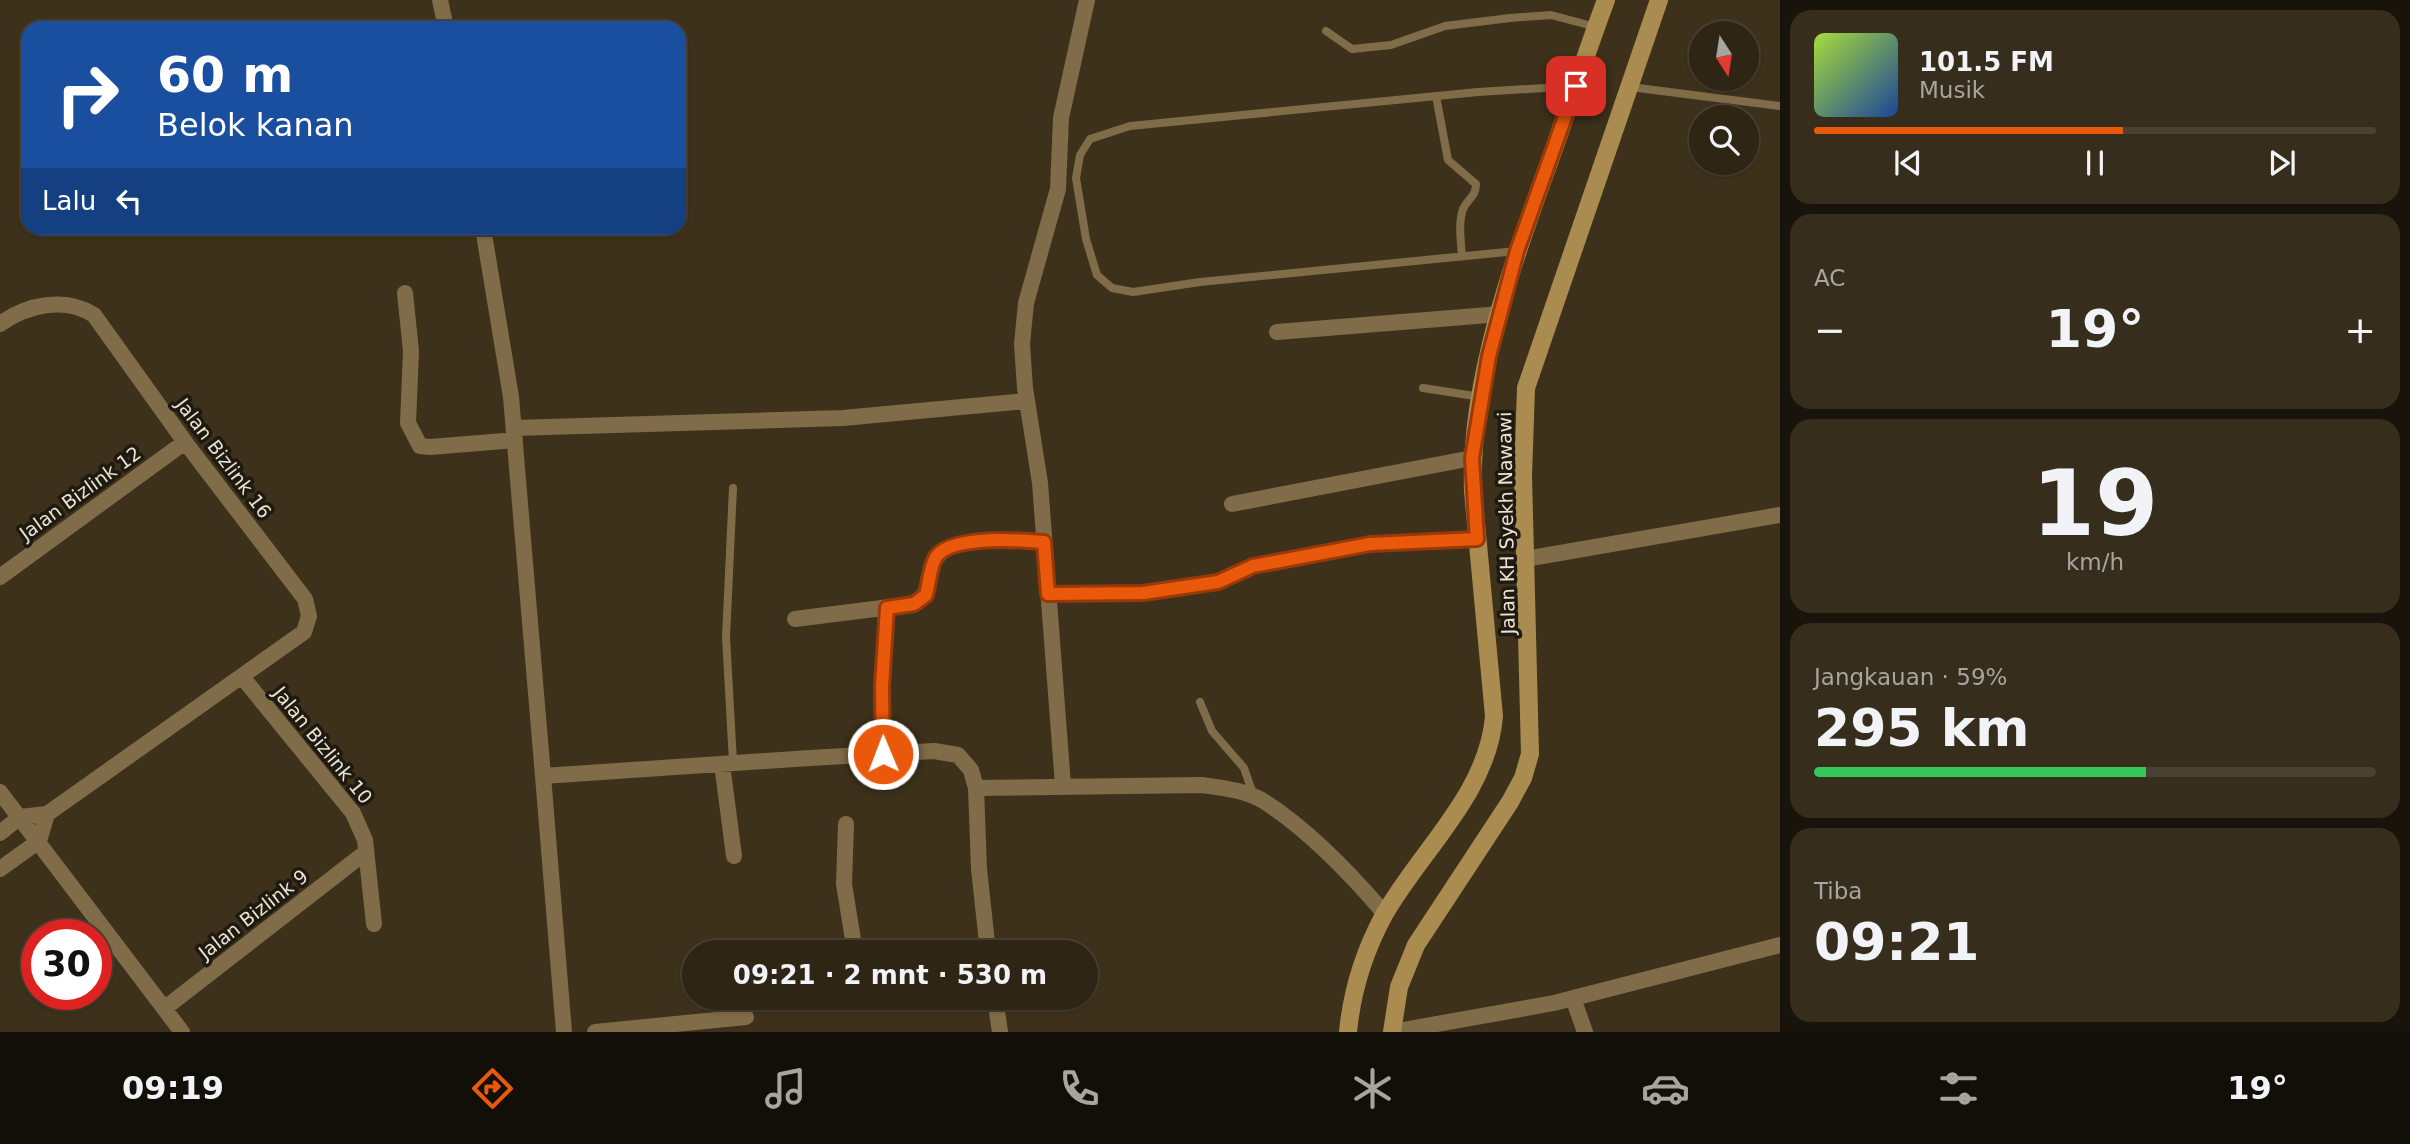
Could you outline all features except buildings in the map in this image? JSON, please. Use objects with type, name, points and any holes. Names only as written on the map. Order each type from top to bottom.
[{"type":"main road","name":"Jalan KH Syekh Nawawi","points":[[1348,1032],[1351,1003],[1364,957],[1385,914],[1473,784],[1492,741],[1494,716],[1472,458],[1481,397],[1517,251],[1606,0]]},
{"type":"main road","name":"Jalan KH Syekh Nawawi","points":[[1392,1032],[1399,987],[1416,945],[1523,778],[1530,754],[1523,476],[1526,388],[1660,0]]},
{"type":"street","points":[[440,0],[444,21]]},
{"type":"street","points":[[1063,785],[1040,483],[1027,401],[1022,344],[1026,303],[1058,189],[1061,118],[1087,0]]},
{"type":"street","points":[[484,235],[514,434],[564,1032]]},
{"type":"street","points":[[405,293],[411,351],[408,423],[420,446],[430,447],[514,434],[843,418],[1027,401]]},
{"type":"street","name":"Jalan Bizlink 16","points":[[0,324],[18,311],[53,305],[79,305],[94,315],[185,442],[305,599],[309,616],[304,632],[243,678]]},
{"type":"street","points":[[1277,332],[1501,314]]},
{"type":"street","name":"Jalan Bizlink 12","points":[[0,577],[185,442]]},
{"type":"street","points":[[1232,504],[1472,458]]},
{"type":"street","points":[[1525,559],[1780,515]]},
{"type":"street","points":[[1048,594],[1143,593],[1218,582],[1253,566],[1370,544],[1477,539]]},
{"type":"street","points":[[795,620],[914,604],[926,595],[936,558],[946,550],[966,543],[1044,542]]},
{"type":"street","points":[[883,754],[882,686],[887,608]]},
{"type":"street","points":[[0,832],[20,817],[47,814],[243,678]]},
{"type":"street","name":"Jalan Bizlink 10","points":[[243,678],[353,813],[360,827],[366,852],[374,924]]},
{"type":"street","points":[[543,776],[934,751],[958,755],[971,770],[976,788],[979,869],[986,940]]},
{"type":"street","points":[[727,763],[734,856]]},
{"type":"street","points":[[976,788],[1202,785],[1233,790],[1263,801],[1345,868],[1385,914]]},
{"type":"street","points":[[0,792],[182,1032]]},
{"type":"street","points":[[0,869],[39,841],[47,814]]},
{"type":"street","points":[[846,824],[844,884],[853,940]]},
{"type":"street","name":"Jalan Bizlink 9","points":[[165,1008],[366,852]]},
{"type":"street","points":[[1392,1032],[1573,998],[1780,945]]},
{"type":"street","points":[[1573,998],[1585,1032]]},
{"type":"street","points":[[997,1010],[1000,1032]]},
{"type":"street","points":[[595,1032],[746,1017]]},
{"type":"lane","points":[[1326,31],[1352,49],[1391,45],[1445,26],[1510,18],[1551,15],[1596,27]]},
{"type":"lane","points":[[1517,251],[1200,282],[1133,292],[1112,288],[1097,275],[1082,219],[1076,178],[1080,155],[1090,139],[1130,126],[1436,96],[1576,86]]},
{"type":"lane","points":[[1628,87],[1780,106]]},
{"type":"lane","points":[[1436,96],[1448,160],[1476,184],[1476,194],[1466,204],[1460,224],[1462,256]]},
{"type":"lane","points":[[1423,388],[1481,397]]},
{"type":"lane","points":[[727,763],[726,638],[733,488]]},
{"type":"lane","points":[[1200,702],[1212,731],[1244,768],[1254,797]]},
{"type":"route","points":[[883,754],[882,686],[887,608],[914,604],[926,595],[936,558],[946,550],[966,543],[1019,540],[1044,542],[1048,594],[1143,593],[1218,582],[1253,566],[1370,544],[1477,539],[1472,458],[1477,415],[1489,356],[1517,251],[1576,86]]}]
